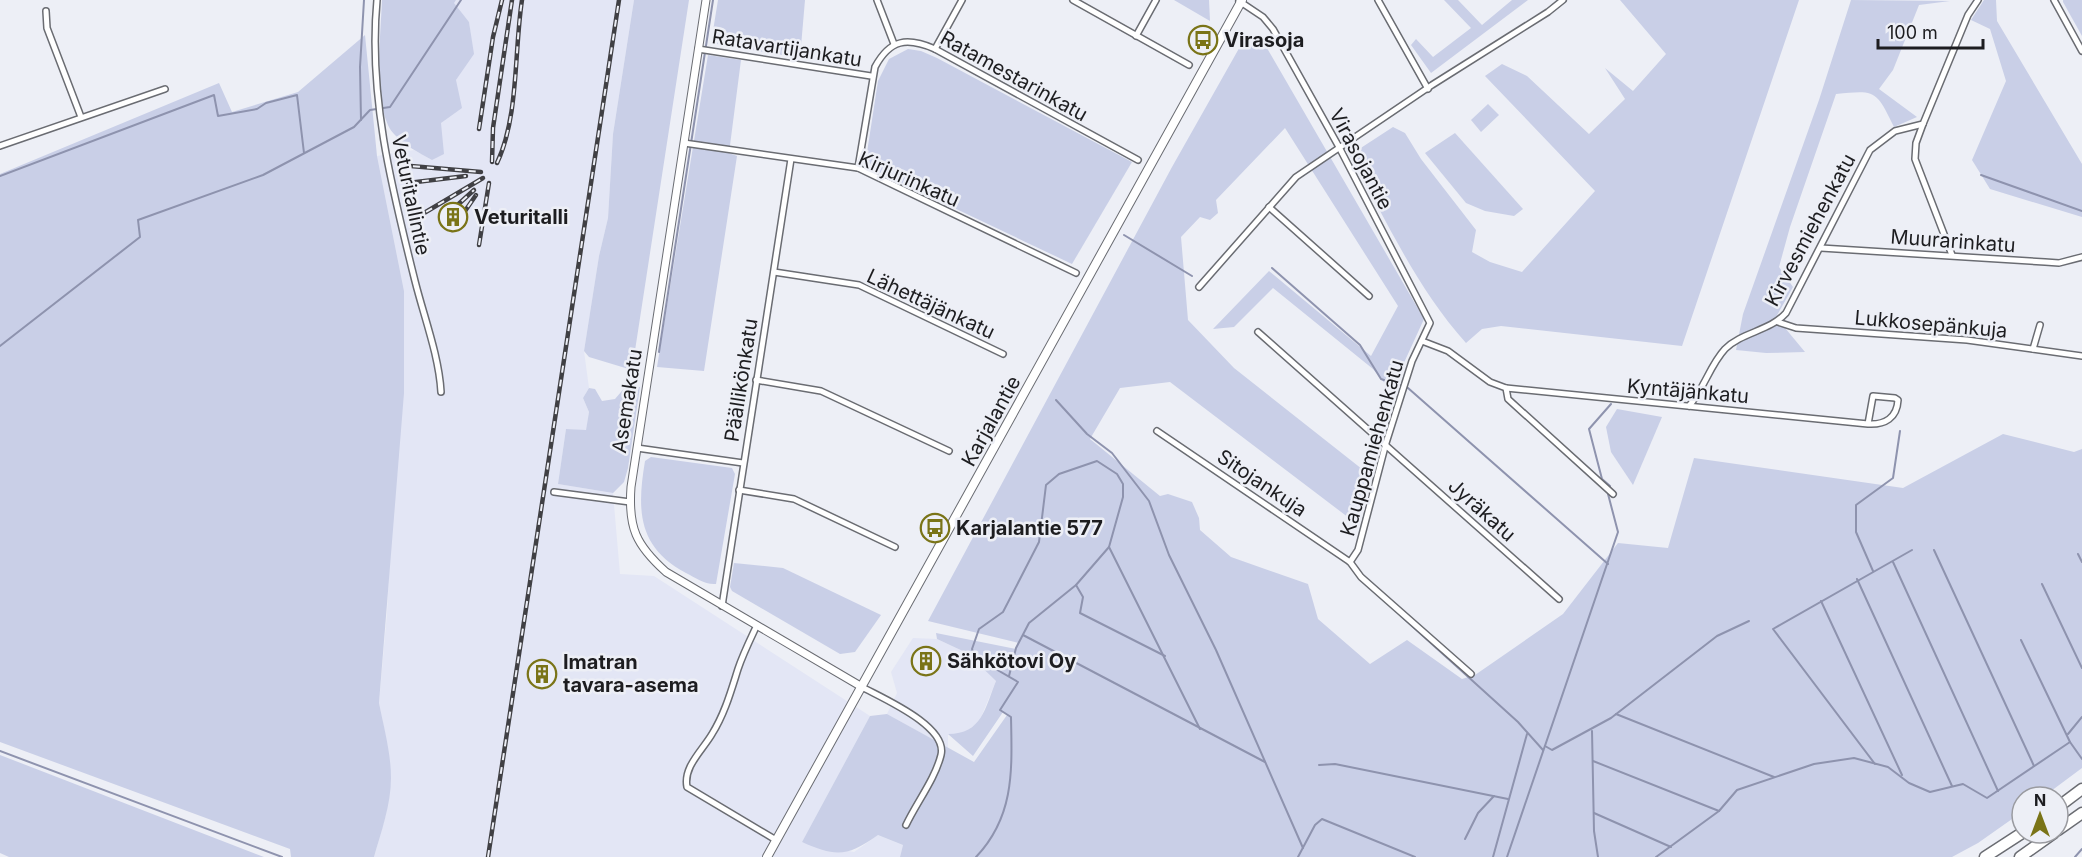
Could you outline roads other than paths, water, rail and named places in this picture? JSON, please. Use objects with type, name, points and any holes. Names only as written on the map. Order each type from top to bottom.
[{"type":"highway","points":[[1985,857],[2010,841]]},
{"type":"highway","points":[[2020,857],[2037,845]]},
{"type":"main road","name":"Karjalantie","points":[[767,857],[1241,1]]},
{"type":"street","name":"Veturitallintie","points":[[377,0],[375,84],[383,135],[396,206],[441,393]]},
{"type":"street","name":"Asemakatu","points":[[706,0],[637,448],[630,502],[631,526],[656,564],[679,581],[862,687]]},
{"type":"street","points":[[858,168],[871,76],[880,58],[894,44],[877,0]]},
{"type":"street","points":[[935,49],[962,0]]},
{"type":"street","points":[[1073,0],[1189,65]]},
{"type":"street","points":[[1136,36],[1156,0]]},
{"type":"street","points":[[1378,0],[1428,88]]},
{"type":"street","points":[[1199,287],[1296,177],[1563,0]]},
{"type":"street","points":[[2054,0],[2082,51]]},
{"type":"street","name":"Virasojantie","points":[[1241,1],[1263,16],[1273,29],[1339,147],[1429,318],[1430,327],[1422,341]]},
{"type":"street","points":[[1952,255],[1915,159],[1916,143],[1975,1]]},
{"type":"street","points":[[46,11],[46,28],[81,117]]},
{"type":"street","name":"Ratamestarinkatu","points":[[894,44],[914,41],[935,49],[1138,160]]},
{"type":"street","name":"Ratavartijankatu","points":[[698,49],[871,76]]},
{"type":"street","points":[[0,146],[165,88]]},
{"type":"street","name":"Kirvesmiehenkatu","points":[[1689,406],[1700,394],[1725,350],[1750,334],[1778,322],[1792,303],[1870,150],[1894,131],[1923,124]]},
{"type":"street","name":"Kirjurinkatu","points":[[684,143],[858,168],[1076,273]]},
{"type":"street","name":"Päällikönkatu","points":[[722,606],[790,159]]},
{"type":"street","points":[[1269,207],[1369,296]]},
{"type":"street","name":"Muurarinkatu","points":[[1821,248],[2059,263],[2082,257]]},
{"type":"street","name":"Lähettäjänkatu","points":[[774,272],[859,285],[1003,354]]},
{"type":"street","name":"Lukkosepänkuja","points":[[1778,322],[1796,328],[1944,338],[2082,356]]},
{"type":"street","points":[[2033,349],[2040,325]]},
{"type":"street","name":"Jyräkatu","points":[[1257,332],[1386,443],[1558,599]]},
{"type":"street","points":[[1422,341],[1448,351],[1490,382],[1506,388],[1508,399],[1613,494]]},
{"type":"street","name":"Kauppamiehenkatu","points":[[1350,562],[1358,550],[1386,443],[1412,361],[1422,341]]},
{"type":"street","points":[[756,380],[821,391],[950,452]]},
{"type":"street","name":"Kyntäjänkatu","points":[[1506,388],[1868,424],[1880,425],[1897,409],[1895,398],[1874,396],[1871,398],[1868,424]]},
{"type":"street","name":"Sitojankuja","points":[[1157,431],[1350,562],[1361,577],[1471,674]]},
{"type":"street","points":[[637,448],[743,463]]},
{"type":"street","points":[[739,490],[794,499],[895,547]]},
{"type":"street","points":[[554,492],[630,502]]},
{"type":"street","points":[[757,625],[718,723],[685,777],[687,787],[776,840]]},
{"type":"street","points":[[862,687],[918,718],[935,732],[941,743],[942,752],[936,770],[906,825]]},
{"type":"waterway","points":[[361,120],[360,67],[364,0]]},
{"type":"waterway","points":[[0,346],[140,237],[138,220],[263,175],[354,127],[370,110],[390,107],[461,0]]},
{"type":"waterway","points":[[659,352],[713,0]]},
{"type":"waterway","points":[[0,176],[214,95],[218,116],[257,109],[266,103],[297,95],[304,153]]},
{"type":"waterway","points":[[1981,175],[2082,211]]},
{"type":"waterway","points":[[1124,235],[1192,276]]},
{"type":"waterway","points":[[1272,268],[1360,345],[1381,379],[1408,388],[1608,564]]},
{"type":"waterway","points":[[1056,400],[1087,434],[1112,453],[1149,501],[1169,555],[1216,650],[1303,848]]},
{"type":"waterway","points":[[1507,857],[1618,532],[1608,494],[1610,486],[1602,479],[1589,429],[1611,404]]},
{"type":"waterway","points":[[1873,571],[1856,532],[1856,505],[1893,478],[1900,431]]},
{"type":"waterway","points":[[976,857],[989,841],[1004,808],[1011,773],[1011,717],[1000,710],[1018,682],[975,657],[972,649],[979,629],[1003,612],[1039,542],[1046,485],[1059,474],[1097,461],[1117,474],[1123,484],[1123,497],[1109,547],[1076,585],[1029,623],[1016,648],[1009,676]]},
{"type":"waterway","points":[[1109,547],[1200,729]]},
{"type":"waterway","points":[[1875,764],[1773,629],[1912,550]]},
{"type":"waterway","points":[[1934,550],[2034,766]]},
{"type":"waterway","points":[[2078,554],[2082,562]]},
{"type":"waterway","points":[[1893,562],[1998,791]]},
{"type":"waterway","points":[[1857,579],[1952,786]]},
{"type":"waterway","points":[[2042,584],[2082,668]]},
{"type":"waterway","points":[[1076,585],[1083,597],[1080,613],[1165,656]]},
{"type":"waterway","points":[[1821,601],[1902,775]]},
{"type":"waterway","points":[[1401,616],[1518,722],[1543,750]]},
{"type":"waterway","points":[[1545,746],[1552,750],[1611,718],[1717,636],[1749,621]]},
{"type":"waterway","points":[[1023,635],[1265,762]]},
{"type":"waterway","points":[[2021,640],[2070,742],[2082,759]]},
{"type":"waterway","points":[[1616,714],[1774,777]]},
{"type":"waterway","points":[[2068,734],[2082,717]]},
{"type":"waterway","points":[[1592,731],[1594,831],[1598,857]]},
{"type":"waterway","points":[[1493,857],[1527,734]]},
{"type":"waterway","points":[[1656,857],[1719,811],[1737,790],[1814,764],[1854,758],[1888,767],[1909,783],[1930,792],[1963,784],[1987,798],[2070,742]]},
{"type":"waterway","points":[[0,751],[282,857]]},
{"type":"waterway","points":[[1593,761],[1719,811]]},
{"type":"waterway","points":[[1319,765],[1335,764],[1508,799]]},
{"type":"waterway","points":[[1465,839],[1478,813],[1494,796]]},
{"type":"waterway","points":[[1594,813],[1671,847]]},
{"type":"waterway","points":[[1298,857],[1315,825],[1322,819],[1415,857]]},
{"type":"waterway","points":[[2075,857],[2082,849]]},
{"type":"railway","points":[[479,129],[493,37],[502,0]]},
{"type":"railway","points":[[492,162],[493,128],[512,0]]},
{"type":"railway","points":[[497,163],[509,125],[522,0]]},
{"type":"railway","points":[[488,857],[619,0]]},
{"type":"railway","points":[[399,165],[481,172]]},
{"type":"railway","points":[[408,183],[466,176]]},
{"type":"railway","points":[[414,219],[483,178]]},
{"type":"railway","points":[[479,245],[489,183]]},
{"type":"railway","points":[[441,220],[474,190]]},
{"type":"railway","points":[[452,230],[476,195]]},
{"type":"place","name":"Virasoja","points":[[1203,40]]},
{"type":"place","name":"Veturitalli","points":[[453,217]]},
{"type":"place","name":"Karjalantie 577","points":[[935,528]]},
{"type":"place","name":"Sähkötovi Oy","points":[[926,661]]},
{"type":"place","name":"Imatran tavara-asema","points":[[542,674]]}]
